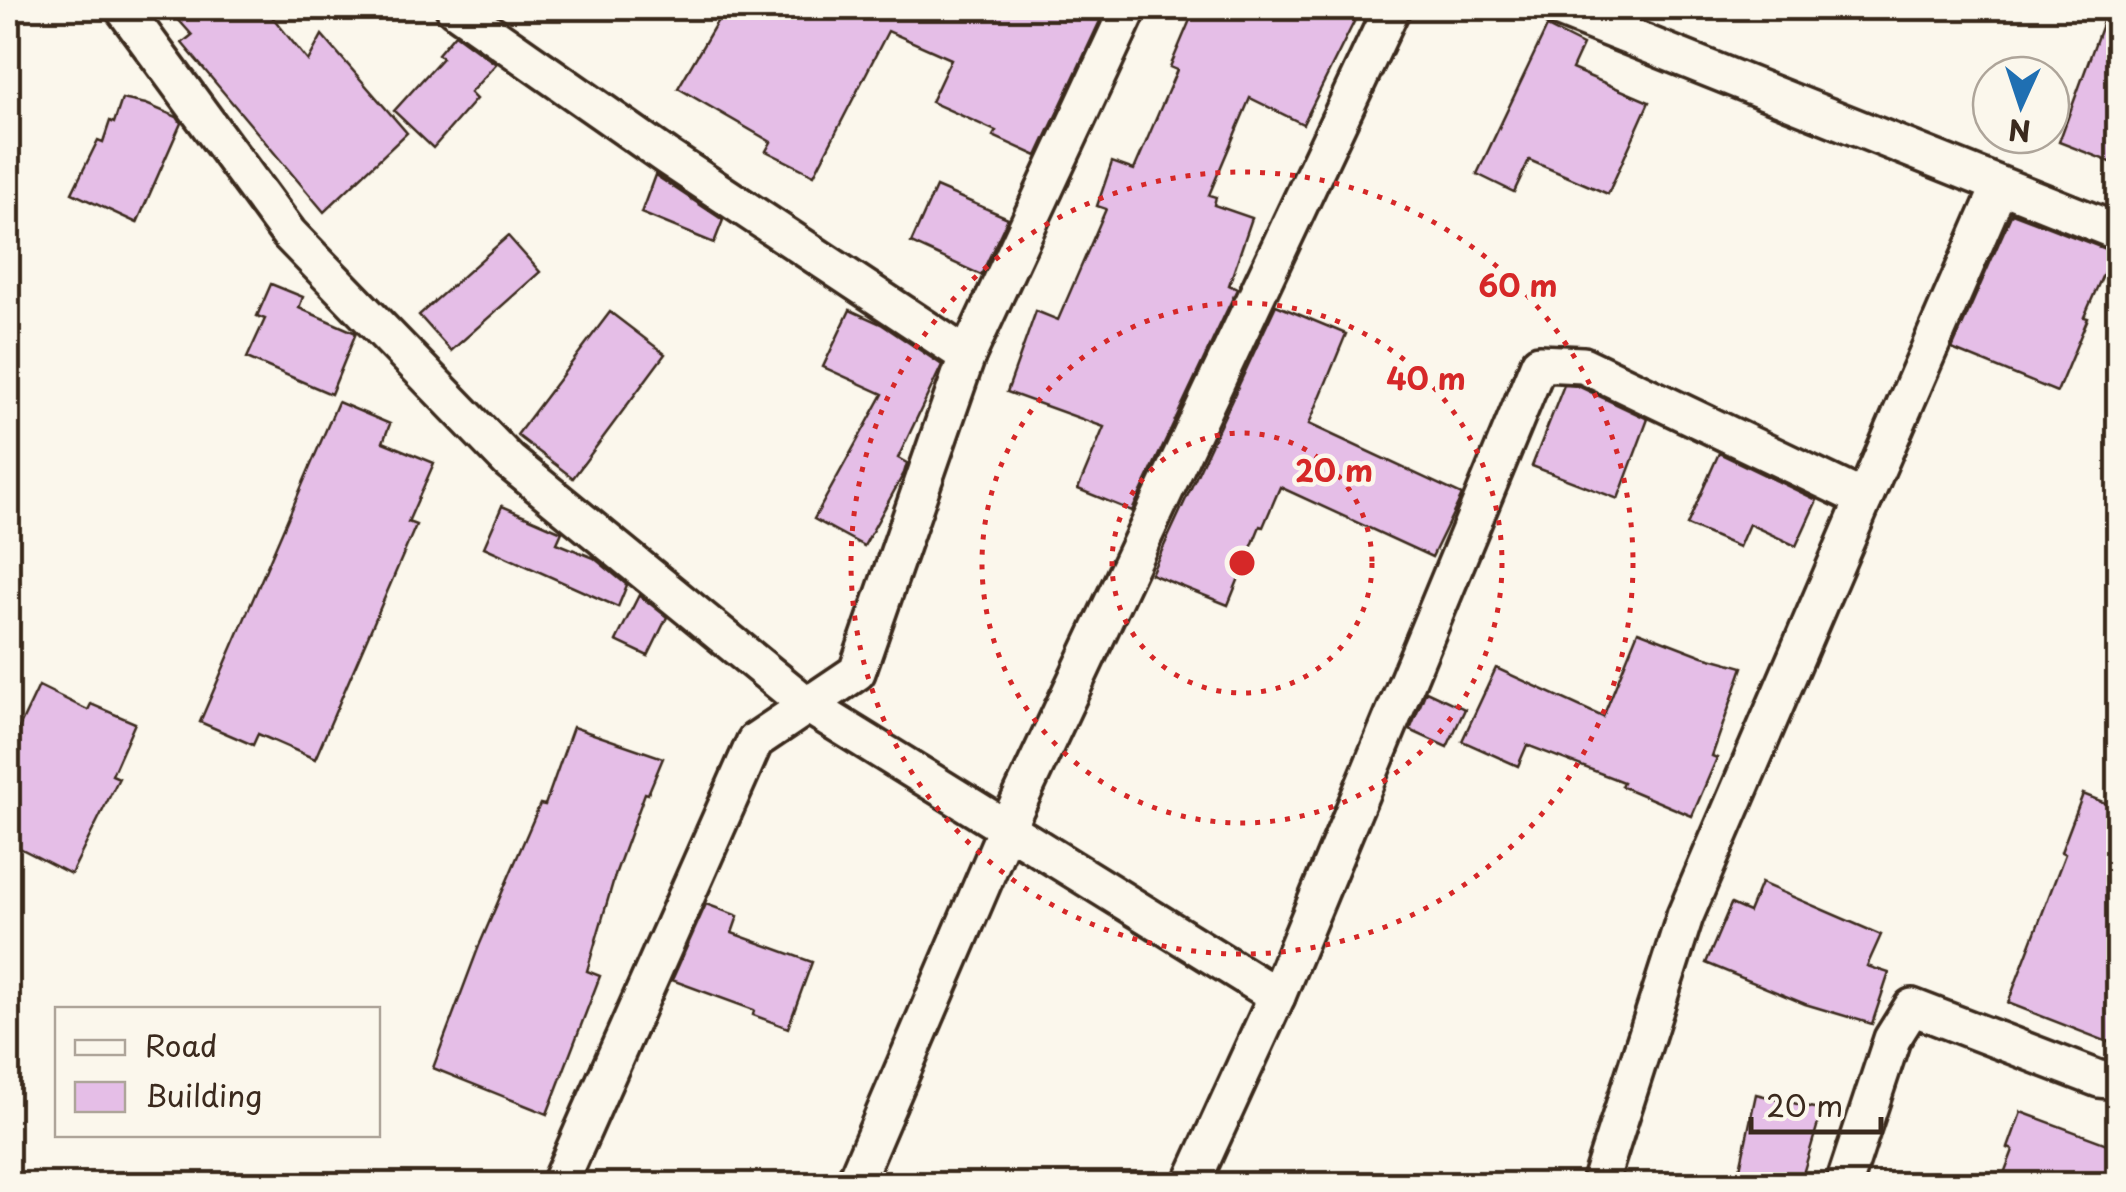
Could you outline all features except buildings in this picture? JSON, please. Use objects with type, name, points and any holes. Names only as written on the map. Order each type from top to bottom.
[{"type":"street","points":[[122,8],[289,234],[509,461],[806,704],[1277,996]]},
{"type":"street","points":[[454,8],[667,158],[967,356]]},
{"type":"street","points":[[559,1184],[755,742],[857,672],[967,356],[1129,8]]},
{"type":"street","points":[[854,1184],[1006,829],[1392,8]]},
{"type":"street","points":[[1557,8],[2118,232]]},
{"type":"street","points":[[1599,1184],[1685,916],[2000,186]]},
{"type":"street","points":[[1191,1184],[1277,996],[1539,362],[1583,365],[1864,499]]},
{"type":"street","points":[[1844,1184],[1892,1039],[1912,1007],[2099,1080],[2118,1080]]}]
